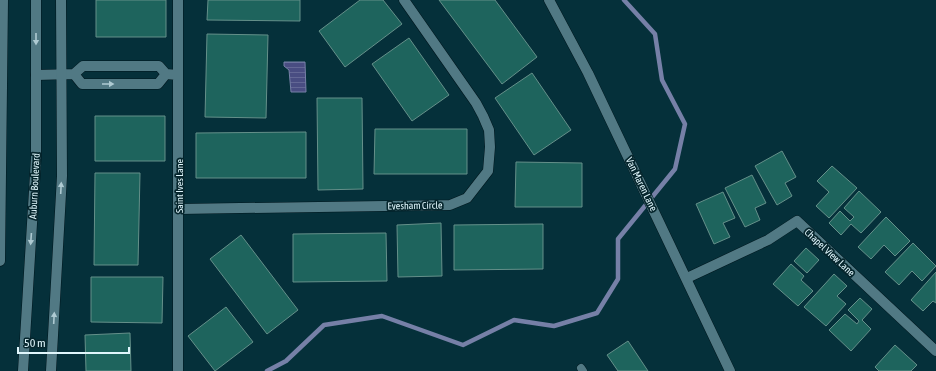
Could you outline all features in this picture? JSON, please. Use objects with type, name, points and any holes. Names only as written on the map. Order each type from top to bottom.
[{"type":"street","points":[[0,261],[2,0]]},
{"type":"street","name":"Auburn Boulevard","points":[[23,371],[36,158],[36,0]]},
{"type":"street","points":[[51,371],[62,176],[61,0]]},
{"type":"street","name":"Saint Ives Lane","points":[[178,0],[178,371]]},
{"type":"street","name":"Evesham Circle","points":[[179,209],[450,205],[467,198],[488,172],[490,147],[488,130],[484,116],[404,0]]},
{"type":"street","name":"Van Maren Lane","points":[[549,0],[588,73],[642,183],[730,371]]},
{"type":"street","points":[[36,75],[74,74],[83,66],[159,66],[166,74],[178,75]]},
{"type":"street","points":[[74,74],[82,84],[158,84],[166,74]]},
{"type":"street","name":"Chapel View Lane","points":[[687,278],[768,240],[798,221],[936,351]]},
{"type":"water","points":[[284,62],[305,62],[306,92],[291,92],[289,70],[284,66]]},
{"type":"building","points":[[96,0],[166,0],[166,37],[96,37]]},
{"type":"building","points":[[208,0],[300,0],[300,21],[207,20]]},
{"type":"building","points":[[360,0],[383,0],[402,24],[345,67],[319,31]]},
{"type":"building","points":[[439,0],[495,0],[537,57],[502,84]]},
{"type":"building","points":[[207,34],[268,35],[266,118],[205,117]]},
{"type":"building","points":[[409,38],[449,95],[412,121],[372,64]]},
{"type":"building","points":[[532,73],[571,130],[534,155],[495,98]]},
{"type":"building","points":[[317,98],[362,98],[363,189],[318,190]]},
{"type":"building","points":[[95,116],[165,116],[165,161],[95,161]]},
{"type":"building","points":[[375,129],[467,129],[467,174],[374,174]]},
{"type":"building","points":[[306,132],[306,178],[196,178],[196,133]]},
{"type":"building","points":[[782,151],[796,177],[785,183],[792,196],[777,205],[755,166]]},
{"type":"building","points":[[516,162],[582,163],[582,207],[515,207]]},
{"type":"building","points":[[832,166],[857,188],[829,218],[816,206],[829,192],[817,181]]},
{"type":"building","points":[[95,173],[140,173],[138,265],[94,265]]},
{"type":"building","points":[[752,175],[766,203],[755,208],[760,220],[745,227],[725,188]]},
{"type":"building","points":[[859,191],[881,212],[861,233],[851,224],[841,235],[829,223],[840,211],[850,221],[854,217],[844,208]]},
{"type":"building","points":[[723,192],[735,218],[723,223],[730,237],[714,244],[696,204]]},
{"type":"building","points":[[886,217],[910,241],[895,256],[884,245],[871,259],[858,247]]},
{"type":"building","points":[[441,223],[442,276],[398,277],[397,225]]},
{"type":"building","points":[[543,224],[543,269],[454,270],[454,225]]},
{"type":"building","points":[[386,233],[387,281],[293,282],[293,234]]},
{"type":"building","points":[[241,235],[298,310],[267,334],[210,259]]},
{"type":"building","points":[[913,243],[936,266],[922,281],[912,271],[899,285],[885,272]]},
{"type":"building","points":[[806,248],[819,260],[807,273],[794,261]]},
{"type":"building","points":[[791,264],[804,276],[801,280],[813,291],[798,306],[773,284]]},
{"type":"building","points":[[936,272],[936,303],[933,301],[923,311],[911,300]]},
{"type":"building","points":[[834,274],[847,286],[837,296],[846,304],[826,326],[804,307]]},
{"type":"building","points":[[91,277],[163,277],[162,323],[91,322]]},
{"type":"building","points":[[860,298],[872,309],[862,320],[871,329],[851,351],[829,330],[845,314],[857,324],[859,321],[848,310]]},
{"type":"building","points":[[226,307],[253,342],[215,371],[188,336]]},
{"type":"building","points":[[130,333],[131,371],[86,371],[85,335]]},
{"type":"building","points":[[628,341],[648,371],[618,371],[607,355]]},
{"type":"building","points":[[895,345],[917,365],[911,371],[879,371],[875,367]]},
{"type":"waterway","points":[[267,371],[286,361],[324,325],[382,316],[463,345],[514,320],[554,326],[597,313],[618,279],[618,239],[675,169],[685,124],[662,80],[655,34],[624,0]]}]
